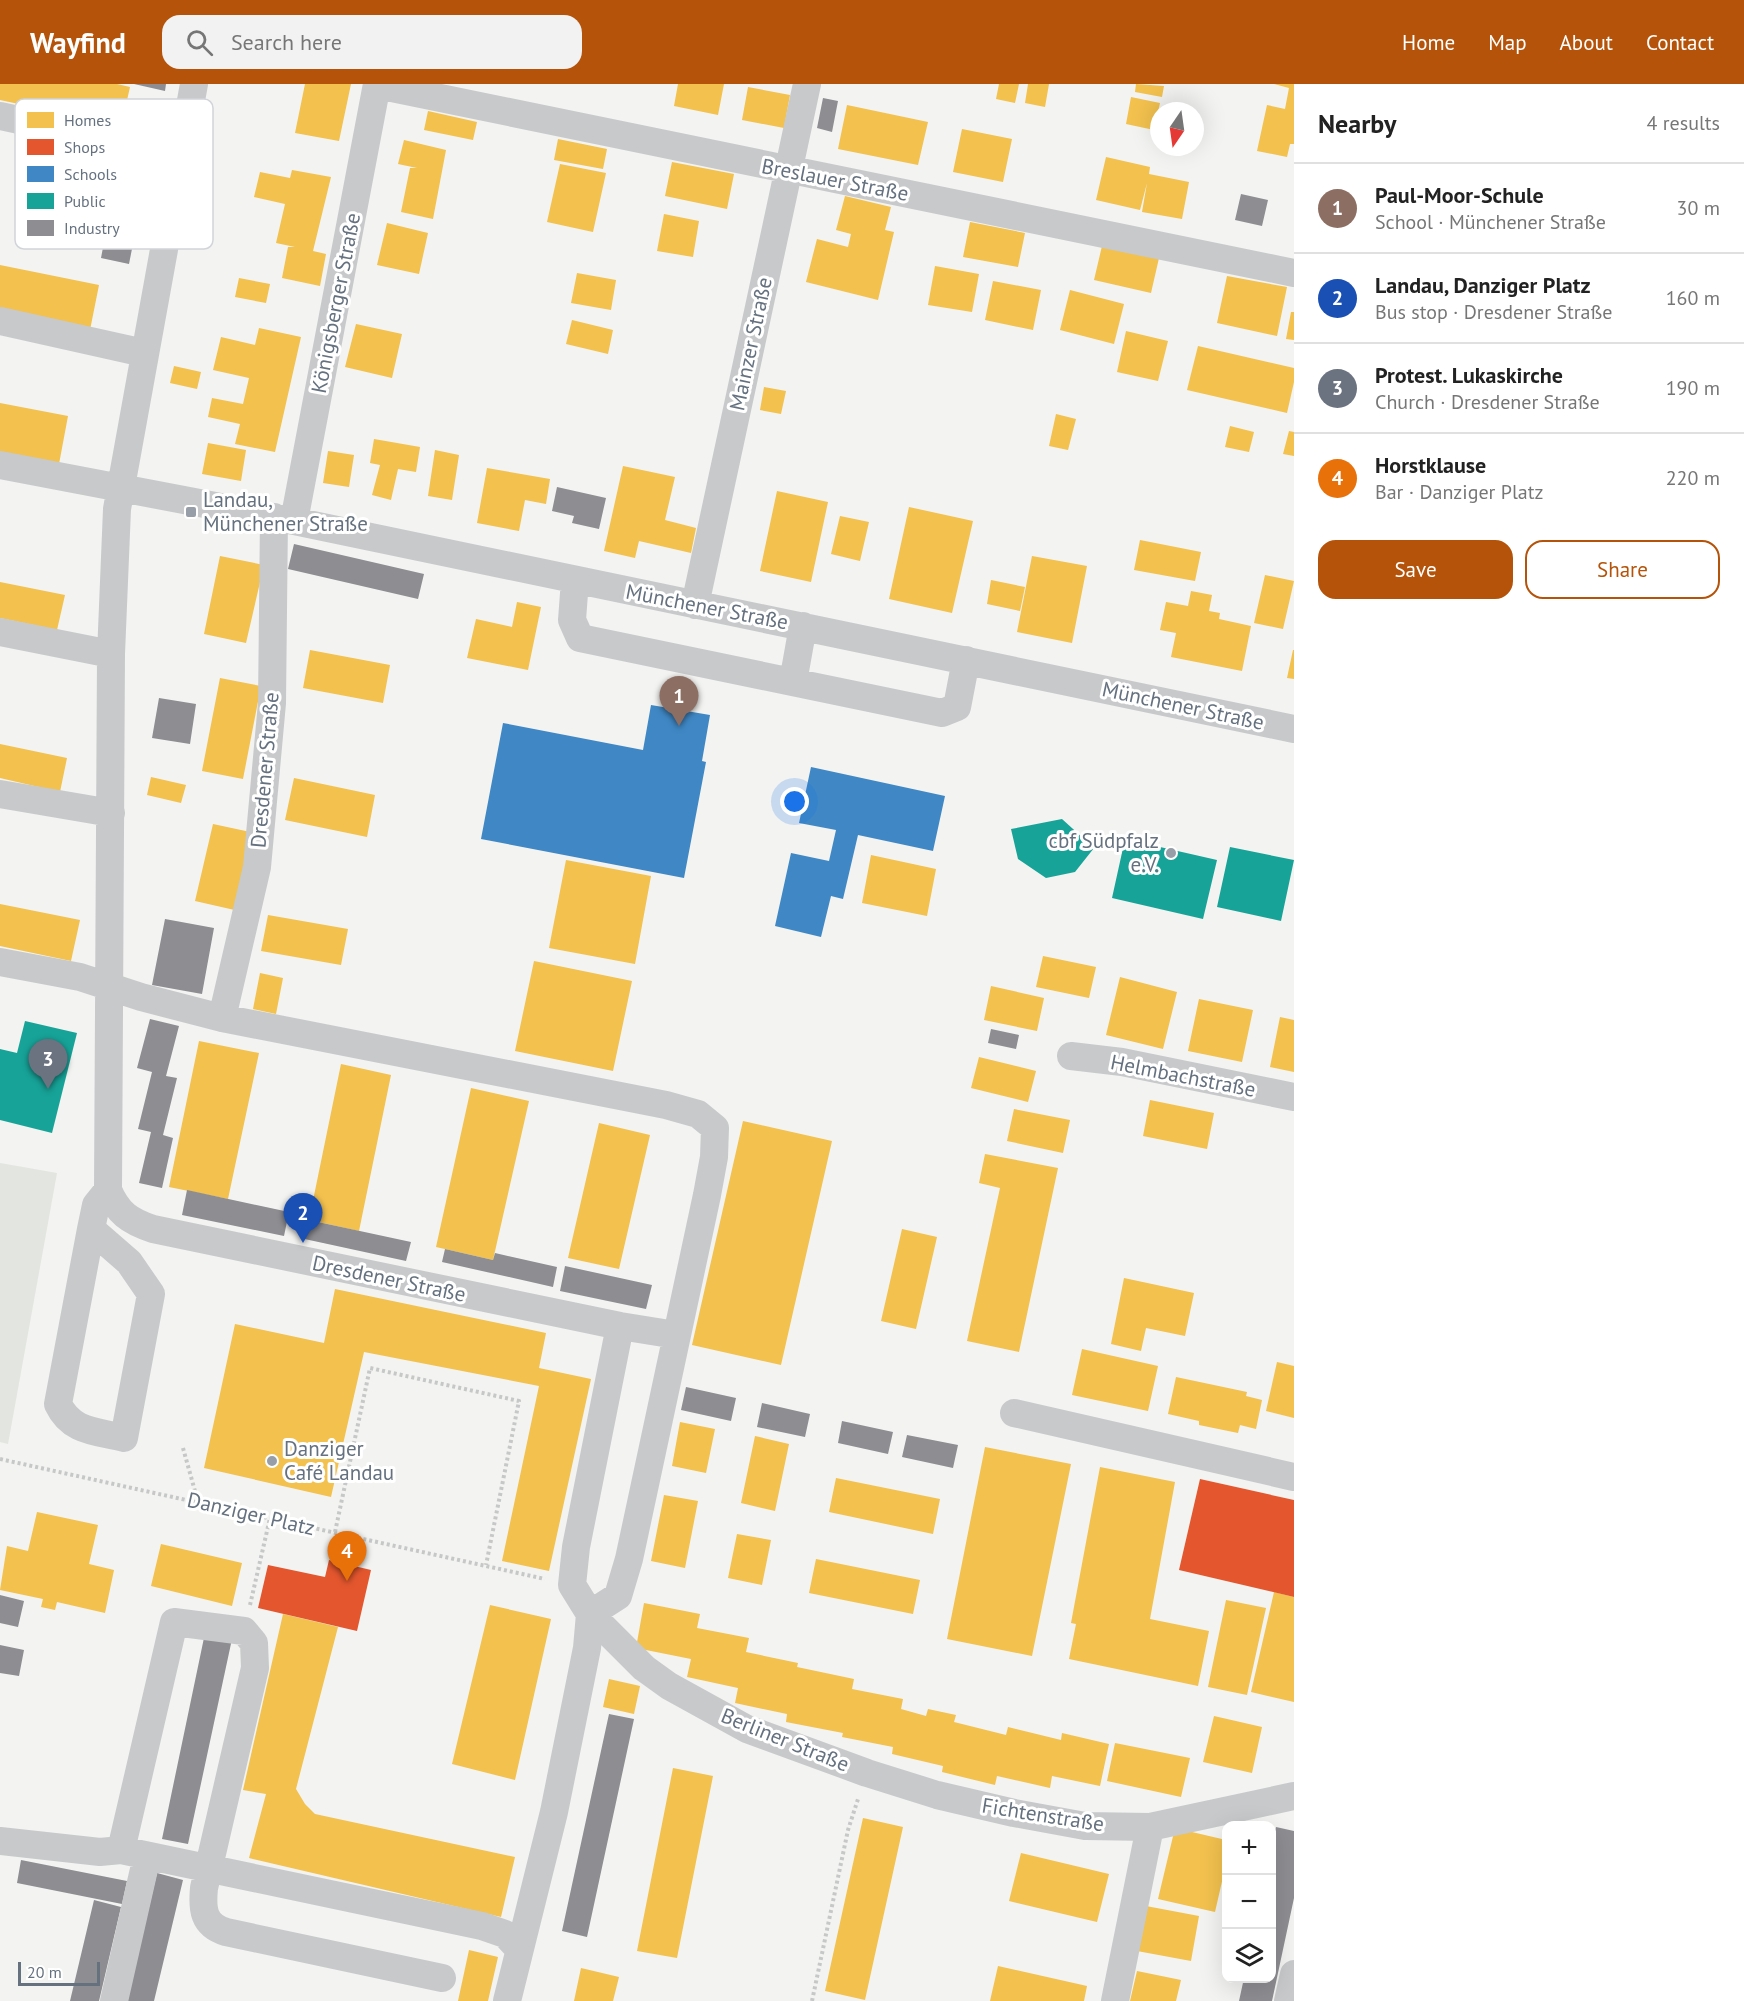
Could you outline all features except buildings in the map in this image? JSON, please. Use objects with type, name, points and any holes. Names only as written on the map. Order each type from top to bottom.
[{"type":"street","points":[[191,99],[194,84]]},
{"type":"street","name":"Mainzer Straße","points":[[695,605],[807,84]]},
{"type":"street","name":"Breslauer Straße","points":[[377,85],[1294,273]]},
{"type":"street","name":"Königsberger Straße","points":[[284,519],[377,85]]},
{"type":"street","points":[[0,116],[15,119]]},
{"type":"street","points":[[91,1229],[129,1262],[151,1294],[124,1438],[79,1427],[65,1419],[58,1404],[91,1229],[96,1205],[108,1190],[111,654],[120,486],[163,249]]},
{"type":"street","points":[[0,321],[144,353]]},
{"type":"street","points":[[0,465],[120,486]]},
{"type":"street","name":"Münchener Straße","points":[[120,486],[1294,729]]},
{"type":"street","name":"Dresdener Straße","points":[[222,1018],[258,856],[272,703],[284,519]]},
{"type":"street","points":[[575,580],[572,620],[580,638],[942,713],[957,707],[966,660]]},
{"type":"street","points":[[793,682],[803,626]]},
{"type":"street","points":[[0,632],[111,654]]},
{"type":"street","points":[[0,794],[111,813]]},
{"type":"street","points":[[0,962],[109,985],[141,997],[222,1018],[611,1092],[698,1114],[715,1128],[714,1157],[618,1596],[590,1614],[587,1648],[554,1812],[532,1909],[518,1948],[507,2001]]},
{"type":"street","name":"Helmbachstraße","points":[[1071,1056],[1122,1062],[1294,1098]]},
{"type":"street","name":"Dresdener Straße","points":[[108,1190],[114,1205],[125,1218],[153,1228],[620,1326],[676,1335]]},
{"type":"street","points":[[572,1584],[576,1547],[620,1326]]},
{"type":"street","points":[[1014,1413],[1294,1477]]},
{"type":"street","name":"Berliner Straße","points":[[572,1584],[590,1614],[644,1668],[669,1686],[747,1729],[867,1773],[937,1795]]},
{"type":"street","points":[[114,2001],[134,1853],[174,1622],[244,1631],[254,1643],[255,1668],[202,1906],[210,1925],[217,1929],[442,1978]]},
{"type":"street","name":"Fichtenstraße","points":[[937,1795],[1084,1826],[1150,1827],[1294,1796]]},
{"type":"street","points":[[1115,2001],[1150,1827]]},
{"type":"street","points":[[0,1841],[100,1852],[134,1853],[209,1867],[482,1926],[505,1934],[518,1948]]},
{"type":"street","points":[[1288,2001],[1294,1974]]},
{"type":"path","points":[[334,1533],[370,1368],[519,1401],[486,1566]]},
{"type":"path","points":[[183,1448],[198,1502]]},
{"type":"path","name":"Danziger Platz","points":[[0,1459],[572,1584]]},
{"type":"path","points":[[244,1631],[270,1518]]},
{"type":"path","points":[[812,2001],[848,1830],[867,1773]]},
{"type":"shaded area","points":[[0,1163],[57,1173],[8,1444],[0,1442]]},
{"type":"place","name":"Landau, Münchener Straße","points":[[191,512]]},
{"type":"place","name":"Paul-Moor-Schule","points":[[679,726]]},
{"type":"place","name":"cbf Südpfalz e.V.","points":[[1171,853]]},
{"type":"place","name":"Protest. Lukaskirche","points":[[48,1089]]},
{"type":"place","name":"Landau, Danziger Platz","points":[[303,1243]]},
{"type":"place","name":"Danziger Café Landau","points":[[272,1461]]},
{"type":"place","name":"Horstklause","points":[[347,1581]]}]
